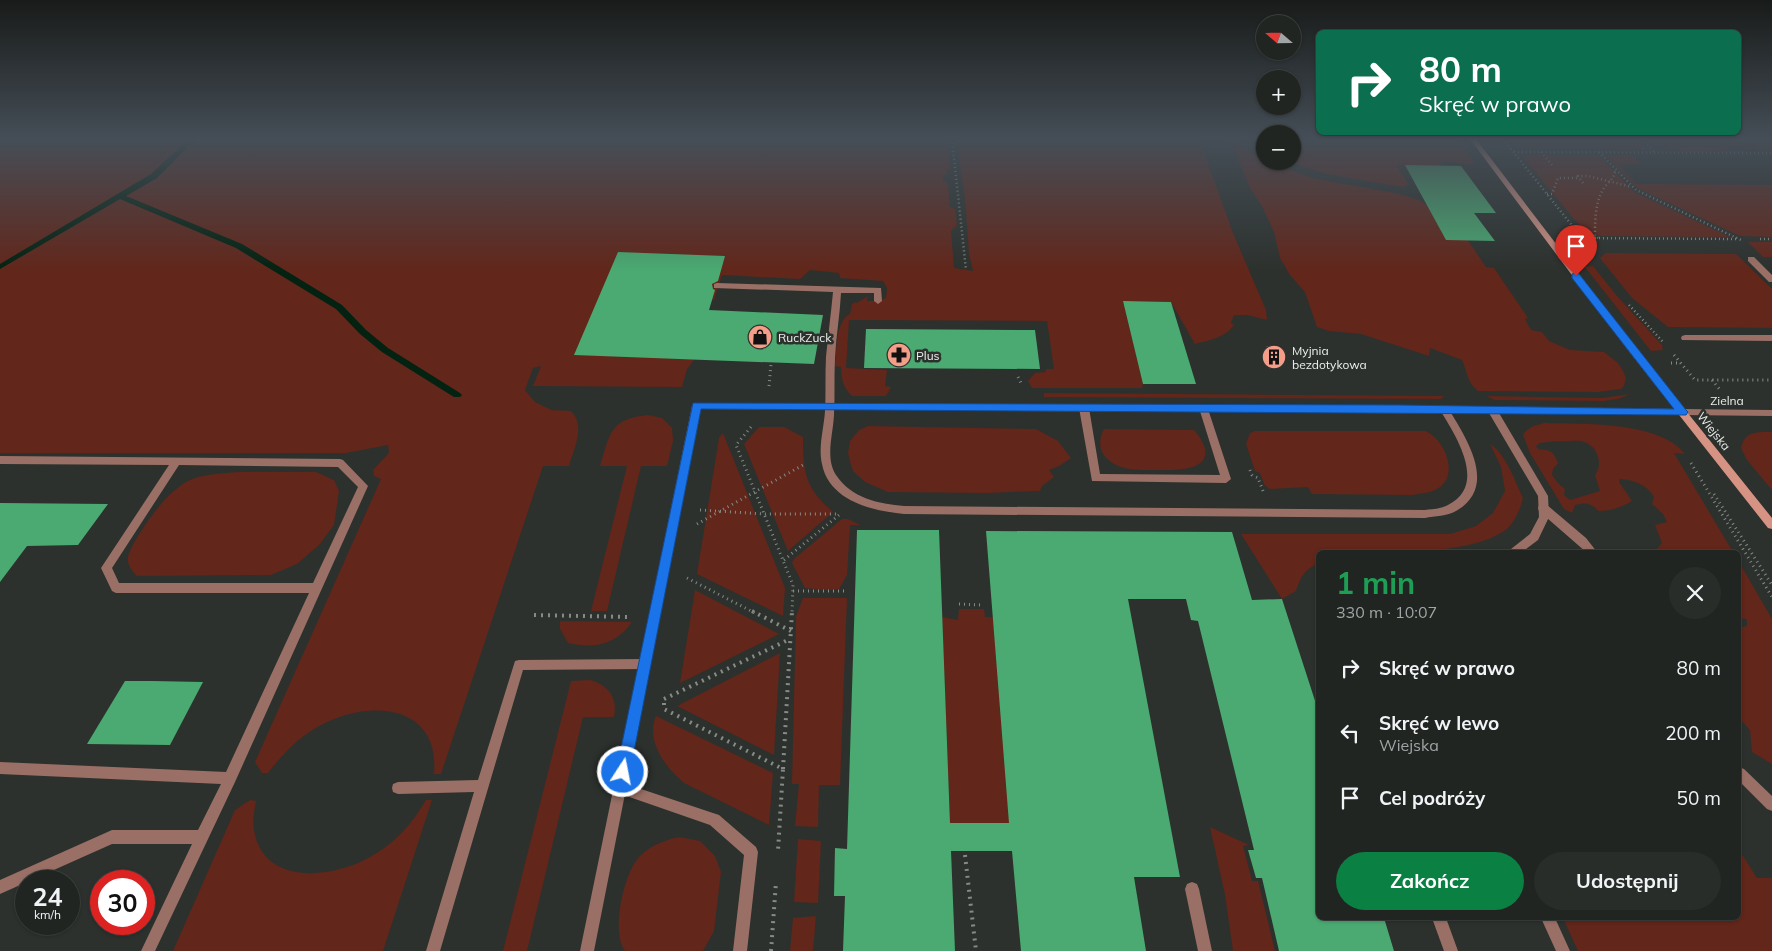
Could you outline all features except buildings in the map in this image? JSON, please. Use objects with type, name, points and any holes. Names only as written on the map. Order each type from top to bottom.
[{"type":"street","name":"Wiejska","points":[[1506,183],[1625,341],[1772,524]]},
{"type":"street","points":[[1751,260],[1772,280]]},
{"type":"street","points":[[717,286],[878,290],[878,301]]},
{"type":"street","points":[[837,290],[836,323],[830,366],[828,468],[839,486],[858,500],[880,509],[1425,514],[1451,508],[1468,494],[1474,479],[1471,462],[1445,410]]},
{"type":"street","points":[[1686,338],[1772,338]]},
{"type":"street","name":"Zielna","points":[[654,618],[697,406],[1772,413]]},
{"type":"street","points":[[1084,408],[1096,478],[1226,480],[1204,408]]},
{"type":"street","points":[[1492,410],[1543,496],[1544,517],[1534,537],[1518,550]]},
{"type":"street","points":[[0,460],[340,463],[363,486],[230,778],[148,951]]},
{"type":"street","points":[[176,462],[106,568],[116,588],[316,588]]},
{"type":"street","points":[[1543,508],[1590,550]]},
{"type":"street","points":[[587,951],[654,618]]},
{"type":"street","points":[[433,951],[519,664],[645,664]]},
{"type":"street","points":[[0,768],[230,778]]},
{"type":"street","points":[[1741,775],[1772,805]]},
{"type":"street","points":[[398,788],[481,786]]},
{"type":"street","points":[[620,788],[714,820],[751,852],[740,951]]},
{"type":"street","points":[[0,887],[112,838],[201,837]]},
{"type":"street","points":[[1192,889],[1205,951]]},
{"type":"street","points":[[1440,920],[1451,951]]},
{"type":"street","points":[[1549,920],[1562,951]]},
{"type":"path","points":[[957,183],[966,270]]},
{"type":"path","points":[[1538,183],[1582,238],[1588,256]]},
{"type":"path","points":[[1547,194],[1552,194],[1556,183]]},
{"type":"path","points":[[1598,238],[1595,236],[1597,210],[1603,189],[1607,183]]},
{"type":"path","points":[[1618,183],[1632,187],[1742,239],[1747,245]]},
{"type":"path","points":[[1629,183],[1632,187]]},
{"type":"path","points":[[1582,238],[1749,239]]},
{"type":"path","points":[[1757,239],[1772,239]]},
{"type":"path","points":[[1629,305],[1665,343]]},
{"type":"path","points":[[1670,350],[1694,380],[1772,380]]},
{"type":"path","points":[[756,421],[736,445],[756,489],[764,514],[793,585],[778,853]]},
{"type":"path","points":[[1694,460],[1689,460],[1772,597]]},
{"type":"path","points":[[697,524],[756,489],[808,462],[808,468]]},
{"type":"path","points":[[1249,467],[1252,476],[1258,478],[1263,491],[1266,491]]},
{"type":"path","points":[[1700,471],[1772,585]]},
{"type":"path","points":[[695,533],[701,500]]},
{"type":"path","points":[[699,510],[764,514],[840,512],[849,514]]},
{"type":"path","points":[[783,561],[840,512]]},
{"type":"path","points":[[685,586],[688,569]]},
{"type":"path","points":[[687,578],[790,630]]},
{"type":"path","points":[[792,591],[846,591]]},
{"type":"path","points":[[959,604],[982,605]]},
{"type":"path","points":[[534,615],[654,618]]},
{"type":"path","points":[[664,699],[790,639]]},
{"type":"path","points":[[666,690],[664,709],[783,769]]},
{"type":"path","points":[[965,855],[976,951]]},
{"type":"path","points":[[771,951],[776,879]]},
{"type":"shaded area","points":[[0,183],[947,183],[950,207],[955,209],[957,225],[951,231],[954,268],[973,271],[969,254],[963,183],[1215,183],[1233,233],[1266,310],[1267,320],[1247,315],[1234,315],[1231,323],[1234,325],[1226,333],[1195,344],[1171,302],[1123,301],[1143,384],[1142,388],[1032,388],[1028,381],[1035,373],[1046,372],[1046,369],[1054,369],[1047,321],[849,320],[846,368],[887,370],[885,386],[891,387],[886,396],[852,396],[846,390],[843,383],[841,367],[835,366],[839,330],[845,318],[850,314],[852,304],[868,296],[867,301],[878,301],[886,298],[887,288],[883,281],[840,278],[839,273],[810,270],[800,279],[722,275],[714,300],[708,299],[704,309],[709,310],[694,360],[687,369],[682,387],[533,386],[541,366],[533,368],[525,390],[535,402],[551,410],[571,411],[578,423],[578,437],[569,466],[543,466],[441,774],[434,774],[433,751],[426,734],[415,722],[400,714],[383,711],[364,711],[325,723],[309,732],[294,744],[268,773],[262,773],[255,762],[381,479],[374,476],[373,470],[389,453],[388,445],[346,453],[0,453]]},
{"type":"shaded area","points":[[1248,183],[1341,183],[1399,194],[1421,201],[1459,227],[1486,267],[1494,268],[1528,318],[1525,319],[1531,330],[1542,332],[1549,341],[1570,350],[1604,352],[1618,363],[1623,371],[1626,378],[1624,386],[1621,389],[1598,392],[1478,391],[1469,381],[1462,360],[1430,348],[1429,356],[1361,334],[1329,331],[1317,327],[1305,292],[1290,275],[1280,258],[1274,232],[1262,206]]},
{"type":"shaded area","points":[[1382,183],[1408,183],[1403,187]]},
{"type":"shaded area","points":[[1545,183],[1626,183],[1634,192],[1730,237],[1601,236],[1583,230]]},
{"type":"shaded area","points":[[1633,183],[1772,185],[1772,237],[1740,236],[1637,188]]},
{"type":"shaded area","points":[[1748,242],[1772,242],[1772,257],[1763,257]]},
{"type":"shaded area","points":[[1606,253],[1736,254],[1772,289],[1772,328],[1668,327],[1632,298],[1600,258]]},
{"type":"shaded area","points":[[1593,266],[1617,296],[1662,345],[1663,350],[1651,351],[1585,267]]},
{"type":"shaded area","points":[[1044,393],[1444,396],[1441,399],[1044,397]]},
{"type":"shaded area","points":[[1630,394],[1618,399],[1604,401],[1494,400],[1487,396],[1602,398]]},
{"type":"shaded area","points":[[648,415],[662,418],[672,428],[673,441],[667,466],[641,466],[607,611],[591,611],[627,466],[600,466],[606,445],[619,424],[635,417]]},
{"type":"shaded area","points":[[1544,423],[1619,426],[1658,435],[1673,443],[1685,454],[1674,453],[1732,550],[1647,550],[1657,549],[1662,543],[1655,525],[1667,522],[1663,514],[1652,504],[1654,497],[1651,493],[1644,486],[1630,481],[1620,479],[1619,482],[1632,501],[1624,505],[1599,511],[1588,504],[1575,505],[1572,513],[1564,509],[1530,453],[1523,435],[1529,428]],"holes":[[[1556,441],[1581,441],[1587,443],[1595,450],[1599,460],[1598,470],[1595,475],[1600,491],[1570,500],[1564,495],[1565,489],[1552,475],[1553,469],[1558,463],[1555,456],[1551,452],[1538,449],[1536,446],[1540,443]]]},
{"type":"shaded area","points":[[868,426],[1036,429],[1058,441],[1071,458],[1049,470],[1054,477],[1042,486],[1040,491],[985,493],[888,492],[865,482],[853,471],[851,465],[848,453],[850,441],[859,430]]},
{"type":"shaded area","points":[[759,427],[784,427],[803,437],[805,470],[811,487],[816,495],[833,512],[788,551],[744,444]]},
{"type":"shaded area","points":[[1104,429],[1194,430],[1203,442],[1206,452],[1204,459],[1190,468],[1143,470],[1127,468],[1113,463],[1102,452],[1100,440]]},
{"type":"shaded area","points":[[1255,431],[1425,431],[1432,435],[1443,448],[1449,465],[1448,473],[1446,481],[1437,489],[1413,495],[1312,494],[1308,487],[1269,489],[1264,484],[1260,473],[1255,471],[1246,444],[1250,433]]},
{"type":"shaded area","points":[[1772,432],[1772,490],[1747,460],[1741,448],[1748,435]]},
{"type":"shaded area","points":[[723,433],[785,588],[783,616],[697,574],[719,438]]},
{"type":"shaded area","points":[[1490,444],[1501,454],[1523,498],[1519,512],[1504,531],[1487,540],[1441,550],[1316,550],[1316,565],[1304,574],[1296,591],[1282,599],[1241,534],[1450,534],[1476,526],[1493,513],[1505,491],[1501,467]]},
{"type":"shaded area","points":[[316,472],[334,480],[339,491],[334,525],[320,544],[297,564],[271,575],[137,576],[129,566],[129,552],[153,514],[165,499],[186,482],[197,477],[212,474]]},
{"type":"shaded area","points":[[842,519],[848,519],[860,525],[850,525],[847,575],[839,589],[805,588],[792,563],[794,559]]},
{"type":"shaded area","points":[[1741,565],[1772,619],[1772,764],[1752,752],[1750,730],[1741,720],[1741,628],[1747,626],[1747,619],[1741,618]]},
{"type":"shaded area","points":[[695,590],[779,634],[680,683]]},
{"type":"shaded area","points":[[803,598],[847,598],[840,785],[819,785],[818,827],[795,826],[799,784],[792,784],[796,616]]},
{"type":"shaded area","points":[[959,609],[984,609],[985,617],[1012,618],[1009,823],[950,823],[942,617],[958,620]]},
{"type":"shaded area","points":[[560,621],[632,622],[626,630],[612,640],[595,645],[578,645],[568,643],[560,629]]},
{"type":"shaded area","points":[[780,653],[774,755],[677,706]]},
{"type":"shaded area","points":[[591,680],[603,686],[611,694],[615,704],[614,717],[583,717],[527,951],[503,951],[571,681]]},
{"type":"shaded area","points":[[656,716],[773,773],[769,825],[684,783],[677,777],[664,762],[655,744],[653,725]]},
{"type":"shaded area","points":[[250,800],[256,801],[254,831],[262,852],[274,863],[288,870],[304,873],[322,873],[356,864],[379,852],[402,833],[426,800],[432,800],[383,951],[173,951],[235,810]]},
{"type":"shaded area","points":[[1210,827],[1249,845],[1243,846],[1252,881],[1258,881],[1275,951],[1233,951],[1225,895]]},
{"type":"shaded area","points":[[679,837],[700,841],[715,856],[721,872],[714,931],[703,951],[625,951],[621,942],[619,919],[623,892],[631,869],[640,856],[650,848]]},
{"type":"shaded area","points":[[798,839],[821,841],[818,903],[794,902]]},
{"type":"shaded area","points":[[1741,853],[1757,878],[1772,878],[1772,951],[1578,951],[1564,920],[1741,920]]},
{"type":"shaded area","points":[[816,916],[813,951],[790,951],[793,918]]},
{"type":"waterway","points":[[120,196],[141,183]]},
{"type":"waterway","points":[[0,267],[120,196]]},
{"type":"waterway","points":[[120,196],[239,246],[339,307],[363,332],[385,350],[457,395]]},
{"type":"place","name":"RuckZuck","points":[[760,337]]},
{"type":"place","name":"Plus","points":[[899,355]]},
{"type":"place","name":"Myjnia bezdotykowa","points":[[1274,357]]},
{"type":"route","points":[[623,772],[697,406],[1398,408],[1682,412],[1576,276]]}]
